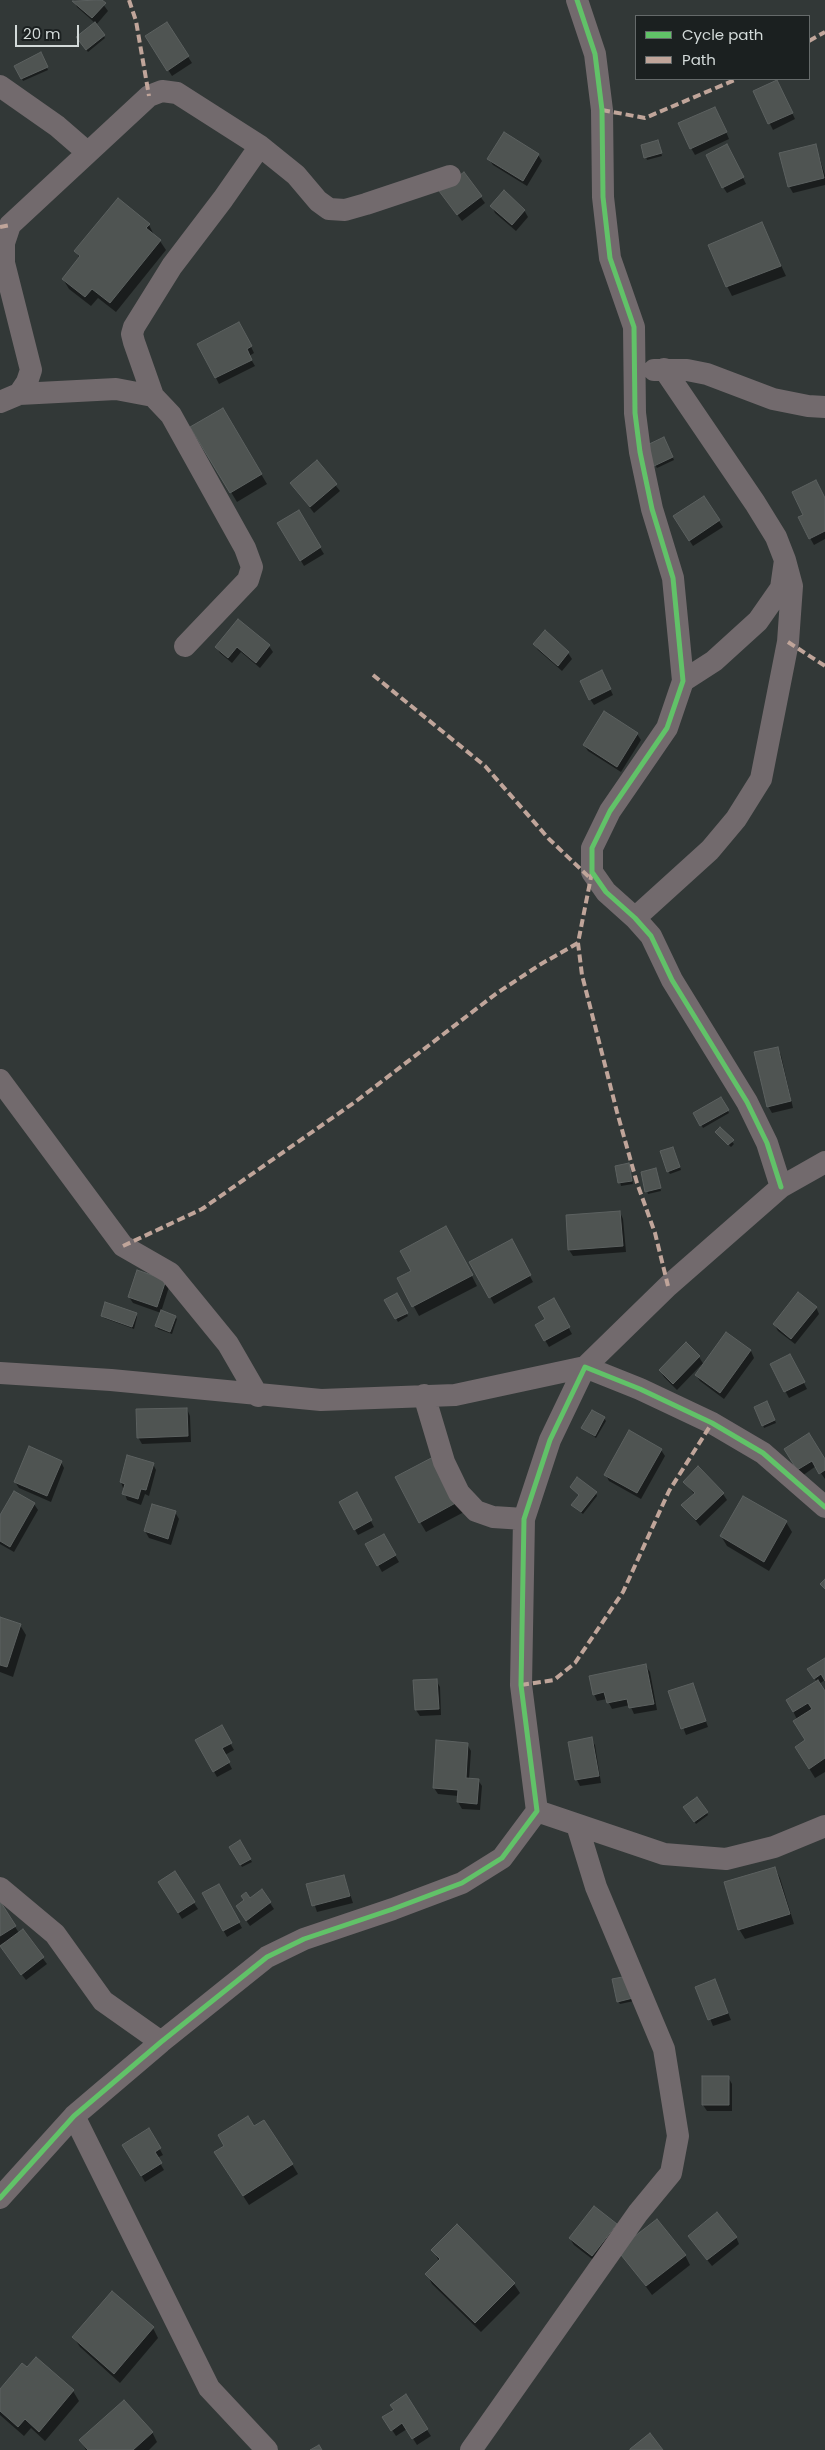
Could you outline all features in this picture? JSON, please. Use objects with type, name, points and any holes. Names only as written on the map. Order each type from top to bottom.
[{"type":"street","points":[[577,0],[595,54],[602,110],[603,197],[609,249],[634,327],[635,413],[640,452],[652,509],[673,578],[683,681],[667,728],[610,810],[592,848],[592,872],[606,892],[635,918],[651,936],[672,980],[747,1102],[767,1143],[781,1187]]},
{"type":"street","points":[[0,86],[57,126],[88,152]]},
{"type":"street","points":[[10,398],[27,382],[31,370],[4,264],[4,242],[10,225],[149,96],[162,91],[177,93],[260,146],[296,175],[318,201],[329,209],[345,210],[450,176]]},
{"type":"street","points":[[185,646],[248,580],[252,567],[245,548],[171,415],[153,396],[132,334],[134,327],[172,266],[223,200],[260,146]]},
{"type":"street","points":[[635,371],[664,370],[707,374],[773,399],[808,406],[825,407]]},
{"type":"street","points":[[635,918],[710,850],[736,819],[761,779],[788,642],[792,586],[776,537],[664,370]]},
{"type":"street","points":[[10,398],[116,389],[153,396]]},
{"type":"street","points":[[683,681],[714,661],[758,621],[780,588],[785,560]]},
{"type":"street","points":[[0,1080],[123,1246],[170,1273],[228,1344],[258,1396]]},
{"type":"street","points":[[3,2189],[74,2116],[161,2042],[267,1957],[304,1939],[393,1909],[462,1882],[502,1858],[537,1811],[521,1685],[524,1519],[550,1440],[585,1367],[668,1286],[781,1187],[825,1162]]},
{"type":"street","points":[[0,1373],[111,1380],[258,1396],[321,1400],[454,1395],[585,1367],[640,1389],[712,1423],[764,1453],[825,1507]]},
{"type":"street","points":[[424,1395],[436,1440],[459,1493],[476,1511],[493,1517],[524,1519]]},
{"type":"street","points":[[537,1811],[664,1854],[726,1859],[774,1847],[825,1826]]},
{"type":"street","points":[[471,2450],[638,2213],[671,2173],[678,2136],[664,2049],[596,1887],[578,1825]]},
{"type":"street","points":[[0,1888],[55,1934],[103,2001],[161,2042]]},
{"type":"street","points":[[74,2116],[209,2388],[267,2450]]},
{"type":"building","points":[[102,0],[106,3],[92,18],[72,1]]},
{"type":"building","points":[[95,22],[105,35],[86,50],[76,37]]},
{"type":"building","points":[[167,22],[189,56],[167,71],[145,36]]},
{"type":"building","points":[[41,52],[48,67],[21,79],[14,66]]},
{"type":"building","points":[[777,80],[793,113],[768,124],[753,91]]},
{"type":"building","points":[[715,107],[727,132],[690,149],[678,123]]},
{"type":"building","points":[[504,132],[539,154],[523,181],[487,159]]},
{"type":"building","points":[[658,140],[662,153],[644,158],[641,145]]},
{"type":"building","points":[[727,144],[744,177],[722,188],[706,155]]},
{"type":"building","points":[[816,144],[824,178],[788,187],[779,153]]},
{"type":"building","points":[[464,172],[482,196],[457,215],[439,191]]},
{"type":"building","points":[[504,190],[525,210],[512,225],[490,206]]},
{"type":"building","points":[[118,198],[150,224],[146,228],[161,240],[110,303],[92,289],[85,297],[62,279],[80,256],[74,251]]},
{"type":"building","points":[[762,222],[781,266],[726,287],[708,245]]},
{"type":"building","points":[[239,322],[252,346],[247,349],[252,360],[215,378],[197,344]]},
{"type":"building","points":[[223,408],[262,474],[230,493],[190,427]]},
{"type":"building","points":[[664,437],[673,457],[654,466],[645,446]]},
{"type":"building","points":[[317,460],[337,484],[310,507],[290,483]]},
{"type":"building","points":[[816,480],[825,498],[825,531],[809,539],[798,517],[803,515],[792,492]]},
{"type":"building","points":[[704,496],[720,520],[689,541],[673,516]]},
{"type":"building","points":[[299,510],[321,547],[300,561],[277,523]]},
{"type":"building","points":[[238,619],[270,645],[256,663],[237,647],[228,658],[215,647]]},
{"type":"building","points":[[545,630],[569,652],[558,666],[533,644]]},
{"type":"building","points":[[602,670],[611,689],[589,700],[580,681]]},
{"type":"building","points":[[604,711],[638,733],[617,767],[583,745]]},
{"type":"building","points":[[778,1047],[791,1101],[767,1107],[754,1052]]},
{"type":"building","points":[[721,1097],[729,1110],[700,1126],[693,1113]]},
{"type":"building","points":[[720,1127],[734,1140],[728,1145],[715,1132]]},
{"type":"building","points":[[673,1147],[680,1167],[667,1172],[660,1151]]},
{"type":"building","points":[[629,1163],[632,1181],[618,1183],[615,1166]]},
{"type":"building","points":[[656,1168],[661,1188],[645,1192],[641,1172]]},
{"type":"building","points":[[620,1211],[623,1246],[568,1250],[566,1215]]},
{"type":"building","points":[[446,1226],[473,1275],[412,1307],[397,1278],[411,1271],[400,1251]]},
{"type":"building","points":[[512,1239],[531,1275],[489,1298],[469,1262]]},
{"type":"building","points":[[137,1270],[166,1280],[157,1307],[128,1297]]},
{"type":"building","points":[[798,1292],[817,1307],[791,1339],[773,1324]]},
{"type":"building","points":[[397,1293],[408,1313],[395,1319],[384,1300]]},
{"type":"building","points":[[554,1298],[570,1327],[544,1341],[535,1325],[545,1319],[538,1307]]},
{"type":"building","points":[[105,1302],[137,1313],[132,1327],[101,1316]]},
{"type":"building","points":[[161,1310],[176,1316],[170,1332],[155,1326]]},
{"type":"building","points":[[726,1332],[751,1350],[720,1393],[695,1375]]},
{"type":"building","points":[[686,1342],[700,1356],[673,1384],[659,1370]]},
{"type":"building","points":[[790,1354],[805,1382],[784,1392],[770,1364]]},
{"type":"building","points":[[767,1401],[775,1420],[762,1426],[754,1407]]},
{"type":"building","points":[[187,1408],[188,1436],[137,1438],[136,1409]]},
{"type":"building","points":[[592,1410],[605,1417],[595,1436],[581,1428]]},
{"type":"building","points":[[629,1430],[662,1449],[637,1493],[604,1475]]},
{"type":"building","points":[[809,1433],[825,1459],[825,1470],[819,1474],[812,1461],[797,1470],[784,1449]]},
{"type":"building","points":[[29,1446],[62,1461],[47,1496],[14,1482]]},
{"type":"building","points":[[127,1455],[154,1463],[146,1490],[141,1489],[138,1499],[122,1494],[125,1484],[120,1482]]},
{"type":"building","points":[[437,1455],[461,1500],[419,1523],[395,1477]]},
{"type":"building","points":[[698,1466],[724,1493],[696,1520],[681,1505],[695,1493],[683,1482]]},
{"type":"building","points":[[577,1477],[597,1492],[581,1512],[571,1505],[579,1495],[570,1487]]},
{"type":"building","points":[[14,1491],[35,1503],[10,1547],[0,1541],[0,1515]]},
{"type":"building","points":[[357,1492],[372,1520],[354,1530],[339,1502]]},
{"type":"building","points":[[743,1496],[787,1521],[764,1562],[720,1536]]},
{"type":"building","points":[[152,1504],[176,1511],[168,1539],[144,1531]]},
{"type":"building","points":[[384,1534],[396,1555],[377,1566],[365,1544]]},
{"type":"building","points":[[825,1579],[825,1589],[820,1584]]},
{"type":"building","points":[[0,1617],[21,1624],[7,1667],[0,1665]]},
{"type":"building","points":[[825,1658],[825,1681],[821,1674],[814,1679],[807,1669]]},
{"type":"building","points":[[646,1664],[654,1704],[629,1708],[627,1699],[607,1703],[604,1692],[593,1695],[589,1676]]},
{"type":"building","points":[[437,1679],[439,1709],[415,1710],[413,1680]]},
{"type":"building","points":[[818,1680],[825,1691],[825,1758],[809,1769],[795,1747],[805,1740],[793,1721],[812,1709],[808,1703],[793,1712],[786,1700]]},
{"type":"building","points":[[693,1683],[706,1721],[681,1729],[668,1691]]},
{"type":"building","points":[[222,1725],[232,1743],[222,1748],[230,1762],[213,1772],[195,1740]]},
{"type":"building","points":[[592,1737],[599,1776],[575,1780],[568,1742]]},
{"type":"building","points":[[436,1740],[468,1743],[466,1778],[479,1779],[477,1804],[457,1802],[458,1790],[433,1788]]},
{"type":"building","points":[[697,1797],[708,1812],[694,1822],[683,1807]]},
{"type":"building","points":[[240,1840],[251,1859],[240,1865],[229,1847]]},
{"type":"building","points":[[775,1867],[790,1914],[738,1930],[724,1882]]},
{"type":"building","points":[[175,1871],[195,1902],[178,1913],[158,1882]]},
{"type":"building","points":[[344,1875],[350,1896],[312,1906],[306,1884]]},
{"type":"building","points":[[219,1884],[240,1922],[223,1931],[202,1893]]},
{"type":"building","points":[[262,1889],[271,1902],[246,1921],[236,1906],[244,1900],[241,1896],[246,1892],[250,1898]]},
{"type":"building","points":[[0,1901],[16,1926],[0,1936]]},
{"type":"building","points":[[23,1929],[44,1957],[21,1975],[0,1946]]},
{"type":"building","points":[[628,1976],[633,1998],[617,2002],[612,1979]]},
{"type":"building","points":[[715,1979],[728,2013],[708,2020],[695,1987]]},
{"type":"building","points":[[702,2076],[729,2076],[729,2105],[702,2105]]},
{"type":"building","points":[[248,2116],[254,2126],[264,2120],[293,2164],[243,2196],[214,2152],[224,2146],[218,2135]]},
{"type":"building","points":[[149,2128],[161,2148],[155,2152],[162,2163],[141,2176],[122,2145]]},
{"type":"building","points":[[594,2206],[617,2224],[592,2256],[569,2238]]},
{"type":"building","points":[[717,2212],[737,2237],[707,2260],[688,2236]]},
{"type":"building","points":[[657,2219],[686,2255],[646,2286],[617,2250]]},
{"type":"building","points":[[457,2224],[515,2283],[475,2323],[425,2274],[440,2259],[431,2250]]},
{"type":"building","points":[[112,2291],[154,2327],[114,2374],[72,2337]]},
{"type":"building","points":[[36,2357],[74,2390],[39,2432],[25,2419],[18,2427],[0,2411],[0,2389],[22,2363],[27,2367]]},
{"type":"building","points":[[406,2394],[428,2429],[412,2439],[402,2423],[391,2431],[382,2417],[394,2410],[390,2405]]},
{"type":"building","points":[[124,2400],[153,2432],[133,2450],[88,2450],[79,2440]]},
{"type":"building","points":[[650,2433],[663,2450],[630,2450],[630,2449]]},
{"type":"building","points":[[319,2445],[322,2450],[310,2450]]},
{"type":"marked path","points":[[129,0],[136,21],[149,96]]},
{"type":"marked path","points":[[810,40],[825,32]]},
{"type":"marked path","points":[[602,110],[645,118],[735,80]]},
{"type":"marked path","points":[[0,227],[10,225]]},
{"type":"marked path","points":[[788,642],[825,666]]},
{"type":"marked path","points":[[373,675],[485,766],[549,839],[590,878]]},
{"type":"marked path","points":[[592,872],[578,943],[582,975],[617,1112],[637,1183],[655,1233],[668,1286]]},
{"type":"marked path","points":[[123,1246],[202,1209],[355,1102],[497,993],[541,964],[578,943]]},
{"type":"marked path","points":[[521,1685],[554,1680],[575,1663],[623,1592],[669,1491],[712,1423]]},
{"type":"cycle path","points":[[577,0],[595,54],[602,110],[603,197],[610,258],[634,327],[635,413],[640,452],[652,509],[673,578],[683,681],[667,728],[610,811],[592,848],[592,872],[606,892],[635,918],[651,936],[672,980],[747,1102],[767,1143],[781,1187]]},
{"type":"cycle path","points":[[0,2198],[74,2116],[161,2042],[267,1957],[304,1939],[462,1883],[502,1858],[537,1811],[521,1685],[524,1519],[550,1440],[585,1367],[640,1389],[712,1423],[763,1453],[825,1507]]}]
